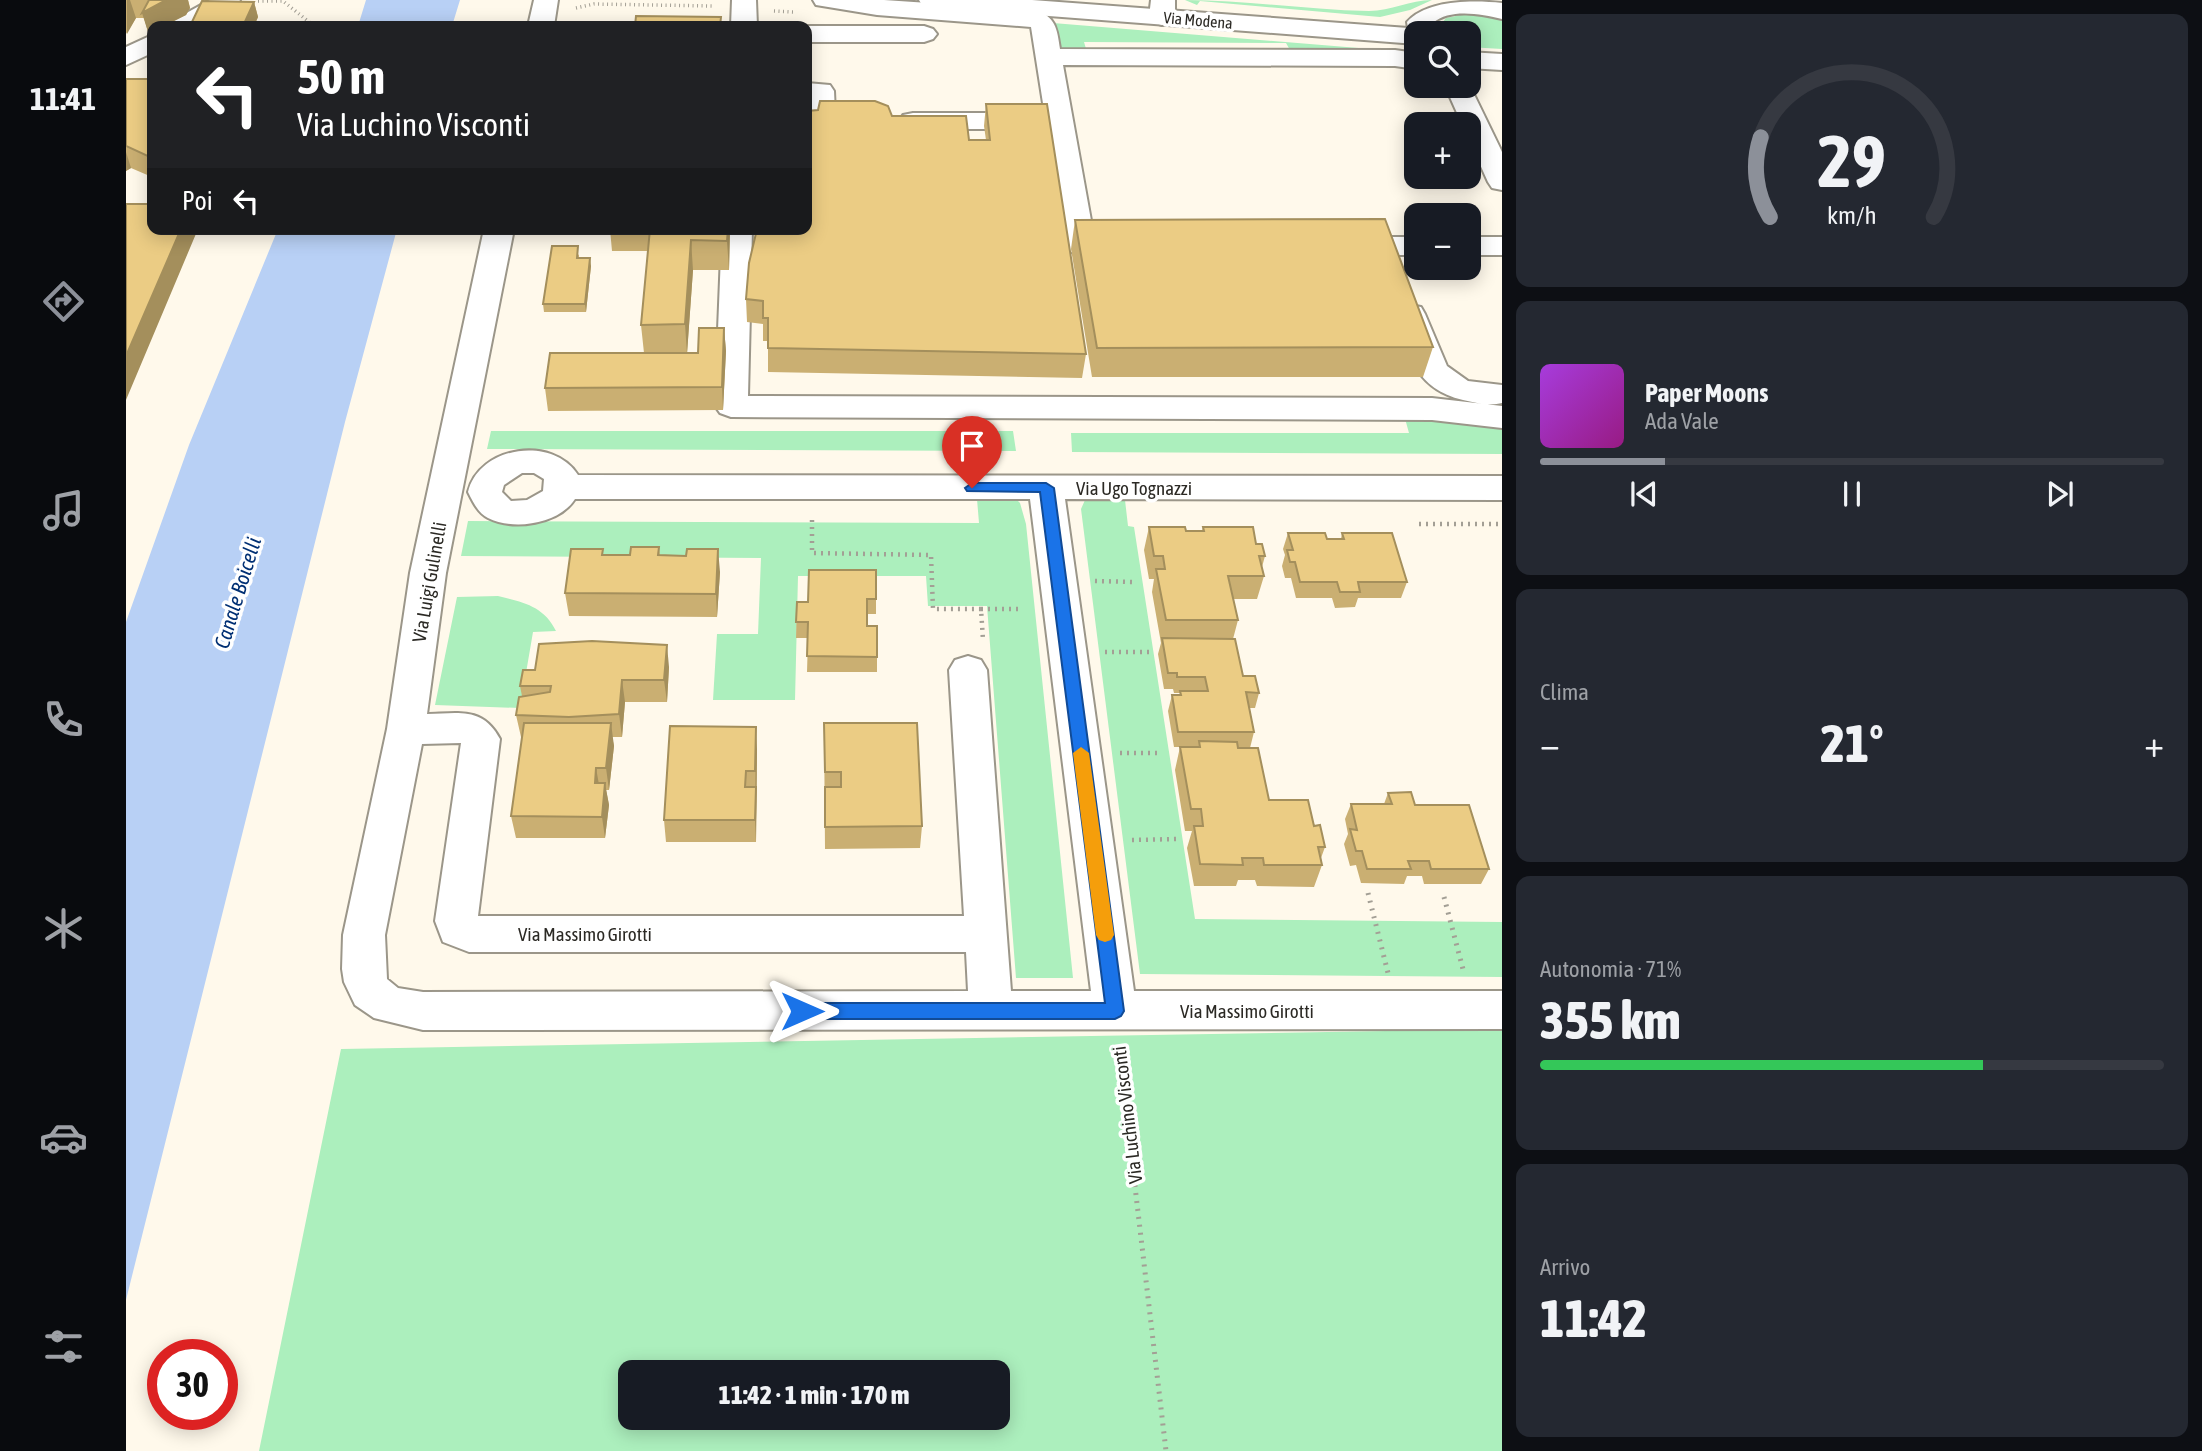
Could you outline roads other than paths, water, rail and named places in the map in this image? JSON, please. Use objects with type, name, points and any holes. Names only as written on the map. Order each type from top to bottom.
[{"type":"street","points":[[190,21],[228,0]]},
{"type":"street","points":[[542,21],[546,0]]},
{"type":"street","points":[[744,0],[744,21]]},
{"type":"street","points":[[825,0],[877,8],[1034,18],[1043,24],[1082,246],[1137,246]]},
{"type":"street","name":"Via Modena","points":[[931,0],[1162,8],[1404,35]]},
{"type":"street","points":[[1432,15],[1462,5],[1497,7]]},
{"type":"street","points":[[812,34],[1048,47],[1404,59]]},
{"type":"street","points":[[126,57],[147,46]]},
{"type":"street","points":[[1484,61],[1502,80]]},
{"type":"street","points":[[814,91],[822,121],[1061,122]]},
{"type":"street","points":[[1464,98],[1502,182]]},
{"type":"street","name":"Via Luigi Gulinelli","points":[[364,936],[406,729],[428,573],[498,235]]},
{"type":"street","points":[[737,235],[731,406],[1432,409],[1502,417]]},
{"type":"street","points":[[1316,246],[1392,267]]},
{"type":"street","points":[[1481,246],[1502,246]]},
{"type":"street","points":[[1392,267],[1404,256]]},
{"type":"street","points":[[1392,267],[1430,369],[1444,382],[1490,394]]},
{"type":"street","name":"Via Ugo Tognazzi","points":[[562,487],[1500,492]]},
{"type":"street","points":[[1046,488],[1115,1011]]},
{"type":"street","points":[[968,670],[991,1011]]},
{"type":"street","name":"Via Massimo Girotti","points":[[406,729],[468,728],[477,732],[481,739],[456,921],[458,929],[469,934],[985,934]]},
{"type":"street","name":"Via Massimo Girotti","points":[[364,936],[362,964],[366,985],[378,1000],[397,1009],[423,1011],[1502,1010]]},
{"type":"water","points":[[366,0],[460,0],[454,21],[360,21]]},
{"type":"water","name":"Canale Boicelli","points":[[276,235],[395,235],[345,422],[126,1300],[126,622],[189,445]]}]
